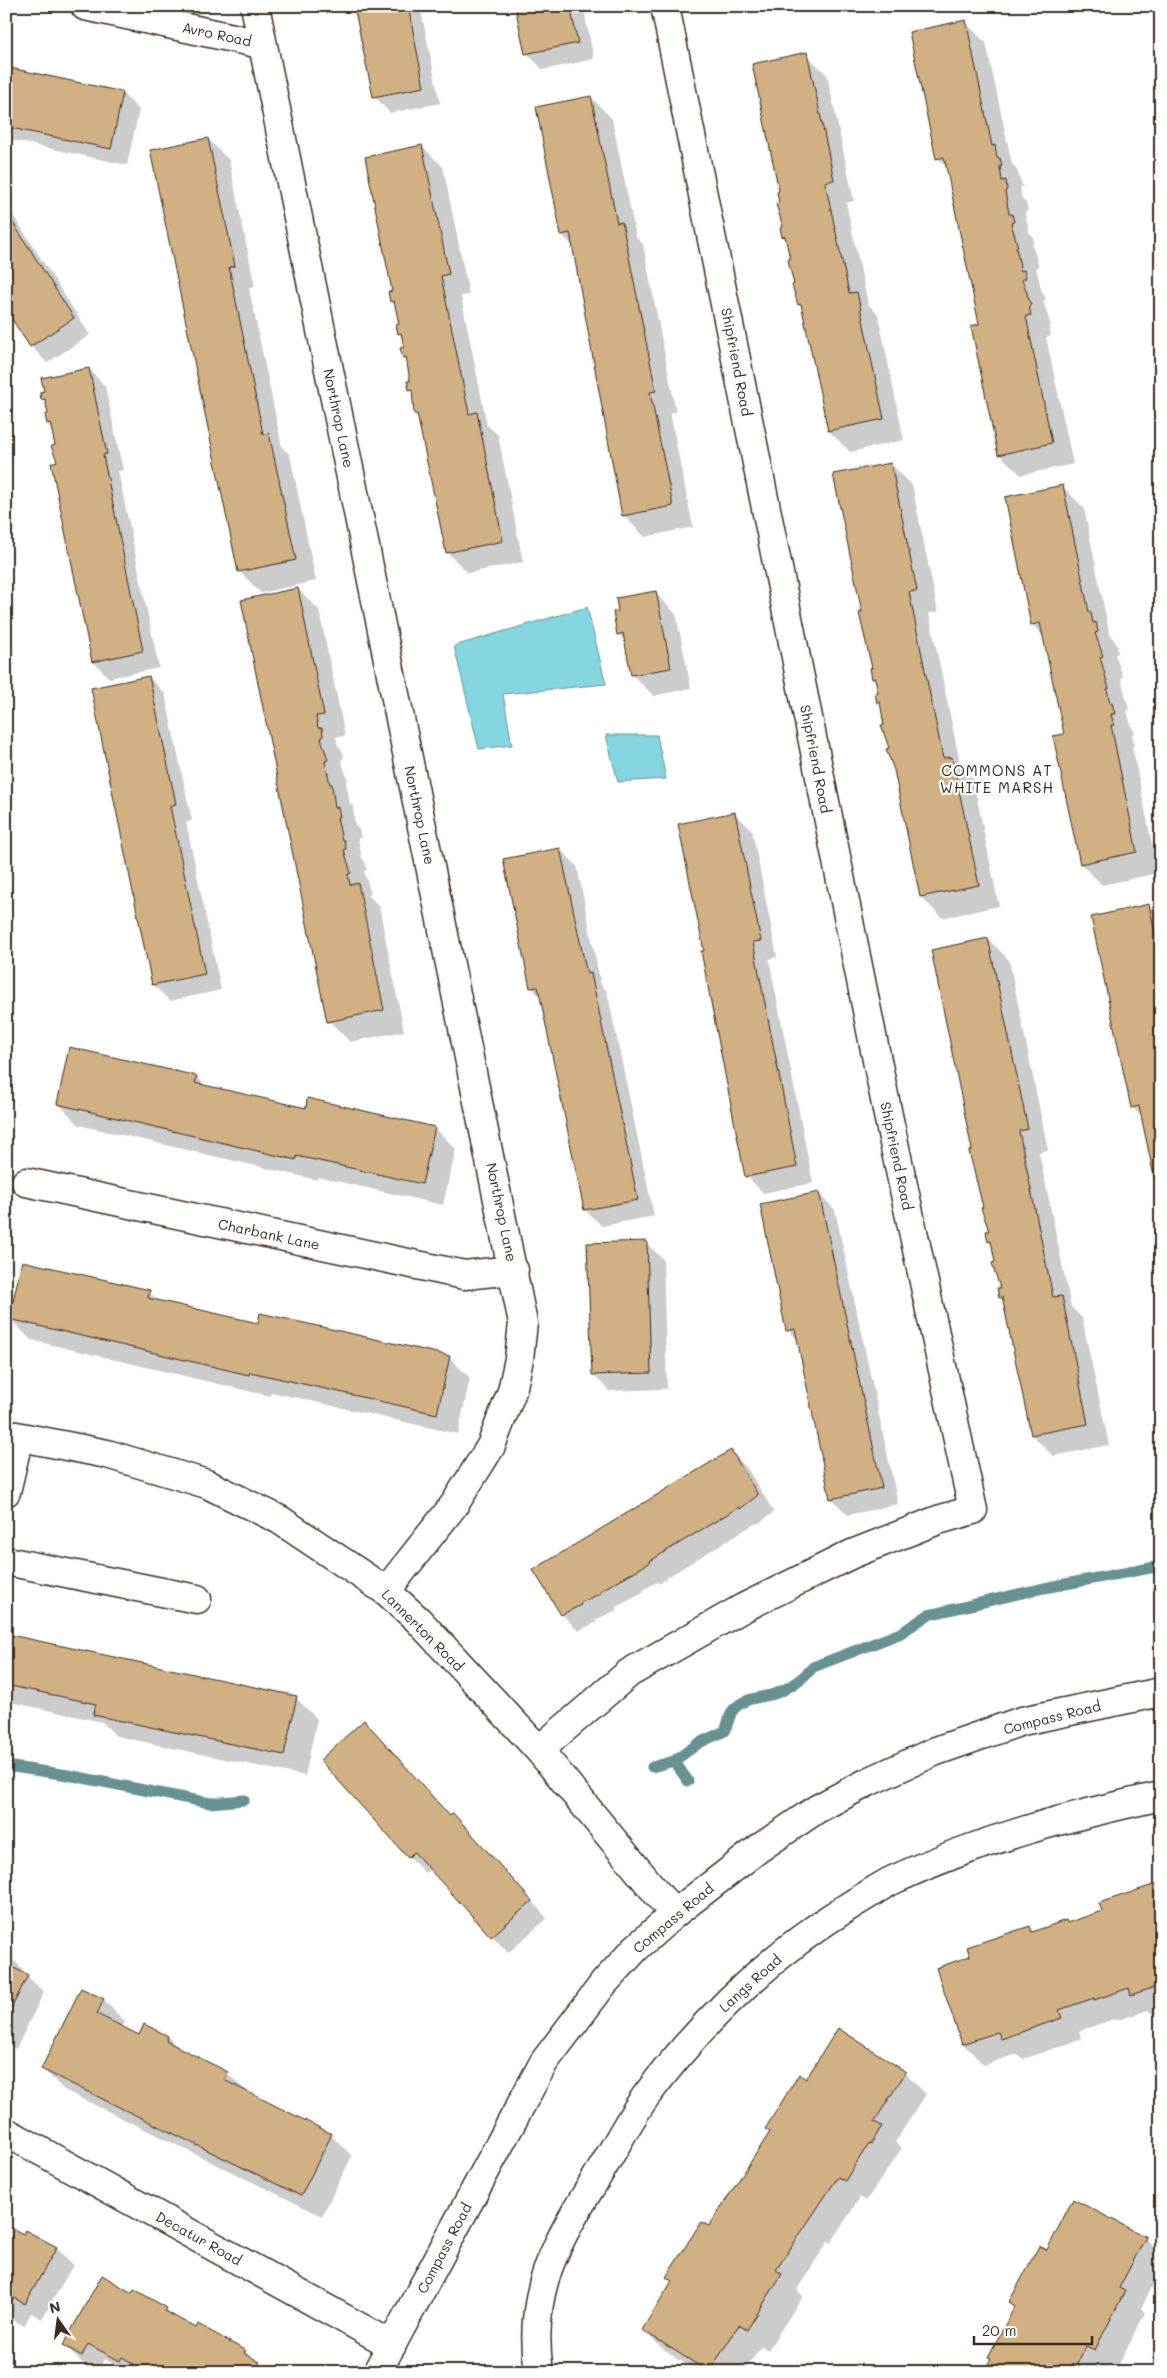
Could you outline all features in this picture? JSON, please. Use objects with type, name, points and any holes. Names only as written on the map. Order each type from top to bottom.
[{"type":"street","name":"Avro Road","points":[[85,6],[261,44]]},
{"type":"street","name":"Northrop Lane","points":[[255,6],[261,44],[514,1270],[523,1322],[519,1358],[512,1391],[491,1446],[454,1505],[386,1591]]},
{"type":"street","name":"Shipfriend Road","points":[[539,1750],[629,1673],[743,1608],[852,1554],[938,1520],[973,1510],[888,1115],[664,6]]},
{"type":"street","name":"Charbank Lane","points":[[26,1182],[464,1275],[514,1270]]},
{"type":"street","name":"Lannerton Road","points":[[13,1436],[107,1454],[207,1484],[280,1520],[386,1591],[418,1620],[539,1750],[674,1914]]},
{"type":"street","points":[[6,1492],[13,1436]]},
{"type":"street","points":[[6,1560],[197,1599]]},
{"type":"street","name":"Compass Road","points":[[377,2372],[544,2062],[604,1982],[636,1948],[674,1914],[758,1849],[817,1809],[868,1782],[936,1751],[1022,1722],[1161,1692]]},
{"type":"street","name":"Langs Road","points":[[539,2372],[535,2347],[537,2302],[556,2244],[645,2097],[713,2016],[768,1964],[817,1926],[892,1880],[979,1844],[1072,1815],[1161,1796]]},
{"type":"street","name":"Decatur Road","points":[[6,2132],[392,2345]]},
{"type":"water","points":[[587,607],[606,684],[503,694],[512,745],[479,749],[454,646]]},
{"type":"water","points":[[606,735],[657,735],[666,779],[618,782]]},
{"type":"building","points":[[354,6],[408,6],[424,87],[373,97]]},
{"type":"building","points":[[515,6],[570,6],[578,43],[525,54]]},
{"type":"building","points":[[966,20],[992,146],[995,145],[997,158],[1000,158],[1002,181],[1006,180],[1007,190],[1005,191],[1009,214],[1012,214],[1014,222],[1011,223],[1018,247],[1016,247],[1021,271],[1024,270],[1026,278],[1022,279],[1031,305],[1029,306],[1031,315],[1026,316],[1052,443],[998,455],[971,326],[979,324],[944,157],[936,159],[909,32]]},
{"type":"building","points":[[807,52],[834,180],[825,182],[849,293],[857,292],[884,419],[828,431],[801,304],[798,305],[792,285],[794,284],[785,236],[782,237],[780,228],[783,227],[776,204],[779,203],[777,192],[779,191],[752,64]]},
{"type":"building","points":[[6,67],[123,92],[111,149],[6,127]]},
{"type":"building","points":[[591,96],[617,223],[622,222],[656,391],[650,392],[673,506],[622,516],[570,233],[561,235],[536,107]]},
{"type":"building","points":[[208,138],[235,266],[229,267],[263,434],[269,433],[296,560],[238,572],[150,150]]},
{"type":"building","points":[[422,145],[449,274],[441,276],[469,414],[477,412],[503,541],[446,553],[417,414],[414,414],[412,389],[409,390],[407,381],[410,381],[406,357],[403,358],[400,348],[404,347],[401,333],[398,334],[396,325],[399,324],[394,301],[390,302],[388,292],[392,291],[365,157]]},
{"type":"building","points":[[6,212],[74,318],[30,347],[6,310]]},
{"type":"building","points":[[89,368],[107,454],[103,455],[143,651],[92,662],[51,463],[57,461],[51,446],[55,445],[50,423],[47,424],[45,415],[48,414],[45,399],[41,400],[40,392],[44,391],[41,378]]},
{"type":"building","points":[[891,463],[917,591],[909,592],[943,758],[952,757],[979,885],[920,897],[894,770],[886,749],[889,748],[881,725],[884,725],[880,702],[877,703],[875,693],[878,693],[875,678],[872,679],[870,668],[872,668],[859,613],[862,612],[833,474]]},
{"type":"building","points":[[1063,485],[1089,612],[1091,612],[1093,623],[1096,622],[1098,632],[1095,633],[1103,656],[1100,657],[1109,689],[1107,689],[1110,703],[1112,703],[1115,714],[1111,714],[1114,725],[1111,725],[1137,852],[1080,864],[1053,736],[1064,734],[1040,623],[1031,625],[1005,497]]},
{"type":"building","points":[[298,588],[324,715],[316,716],[318,728],[322,728],[323,737],[321,738],[328,760],[325,761],[330,784],[332,784],[335,808],[338,807],[340,817],[337,817],[351,873],[348,874],[350,885],[358,883],[384,1010],[327,1022],[241,600]]},
{"type":"building","points":[[656,591],[671,668],[631,675],[623,633],[617,635],[613,612],[618,611],[616,598]]},
{"type":"building","points":[[149,676],[176,804],[170,806],[205,974],[152,985],[91,688]]},
{"type":"building","points":[[735,812],[761,941],[753,942],[797,1167],[745,1177],[701,951],[704,951],[678,824]]},
{"type":"building","points":[[560,848],[587,974],[591,973],[638,1200],[584,1210],[538,987],[530,988],[503,859]]},
{"type":"building","points":[[1149,904],[1161,962],[1161,1209],[1139,1106],[1131,1108],[1091,917]]},
{"type":"building","points":[[988,938],[1028,1129],[1019,1131],[1053,1297],[1062,1296],[1088,1424],[1031,1435],[1002,1297],[999,1298],[997,1288],[1000,1288],[992,1263],[995,1262],[991,1241],[988,1242],[986,1231],[989,1231],[981,1208],[983,1207],[969,1151],[972,1150],[931,950]]},
{"type":"building","points":[[69,1047],[197,1076],[195,1083],[306,1108],[307,1098],[435,1127],[422,1184],[297,1156],[296,1160],[57,1104]]},
{"type":"building","points":[[819,1192],[882,1488],[830,1499],[795,1329],[786,1331],[760,1204]]},
{"type":"building","points":[[647,1241],[651,1373],[592,1375],[587,1243]]},
{"type":"building","points":[[22,1261],[150,1290],[148,1298],[258,1323],[260,1313],[450,1356],[437,1414],[250,1372],[249,1375],[9,1319]]},
{"type":"building","points":[[731,1450],[758,1495],[740,1509],[739,1507],[651,1562],[600,1591],[601,1593],[561,1615],[533,1570]]},
{"type":"building","points":[[6,1634],[297,1696],[284,1755],[93,1715],[96,1704],[6,1685]]},
{"type":"building","points":[[364,1720],[450,1816],[453,1813],[532,1901],[491,1937],[414,1852],[408,1858],[320,1760]]},
{"type":"building","points":[[1159,1883],[1161,1985],[1131,1995],[1129,1988],[1094,2000],[1094,1998],[1059,2010],[1062,2018],[1001,2039],[998,2032],[962,2044],[936,1968],[970,1956],[967,1947],[1030,1926],[1032,1932],[1066,1920],[1067,1923],[1102,1911],[1099,1903]]},
{"type":"building","points":[[6,1964],[28,1975],[6,2019]]},
{"type":"building","points":[[81,1988],[104,1999],[97,2014],[139,2035],[144,2024],[168,2036],[166,2041],[228,2072],[224,2080],[332,2134],[301,2196],[41,2069]]},
{"type":"building","points":[[838,2028],[906,2072],[874,2122],[882,2126],[871,2144],[869,2143],[845,2181],[838,2177],[776,2270],[782,2274],[747,2330],[739,2325],[709,2372],[642,2330],[672,2281],[666,2277],[701,2222],[709,2226],[770,2132],[765,2129],[799,2074],[806,2079]]},
{"type":"building","points":[[1073,2199],[1146,2237],[1119,2288],[1125,2291],[1095,2350],[1086,2346],[1073,2372],[984,2372],[991,2358],[988,2357],[1015,2306],[1009,2302],[1039,2246],[1047,2250]]},
{"type":"building","points":[[6,2225],[23,2234],[25,2230],[57,2247],[25,2304],[14,2298],[7,2310]]},
{"type":"building","points":[[102,2275],[132,2293],[134,2289],[167,2308],[165,2311],[196,2328],[198,2324],[246,2351],[244,2353],[260,2362],[254,2372],[139,2372],[132,2368],[134,2364],[122,2357],[120,2361],[88,2344],[82,2356],[63,2345]]},
{"type":"waterway","points":[[652,1767],[674,1761],[699,1743],[725,1731],[732,1711],[743,1702],[784,1690],[813,1667],[901,1633],[928,1615],[1044,1588],[1161,1566]]},
{"type":"waterway","points":[[674,1761],[688,1781]]},
{"type":"waterway","points":[[6,1766],[68,1775],[210,1803],[244,1800]]},
{"type":"district","name":"COMMONS AT WHITE MARSH","points":[[997,778]]}]
